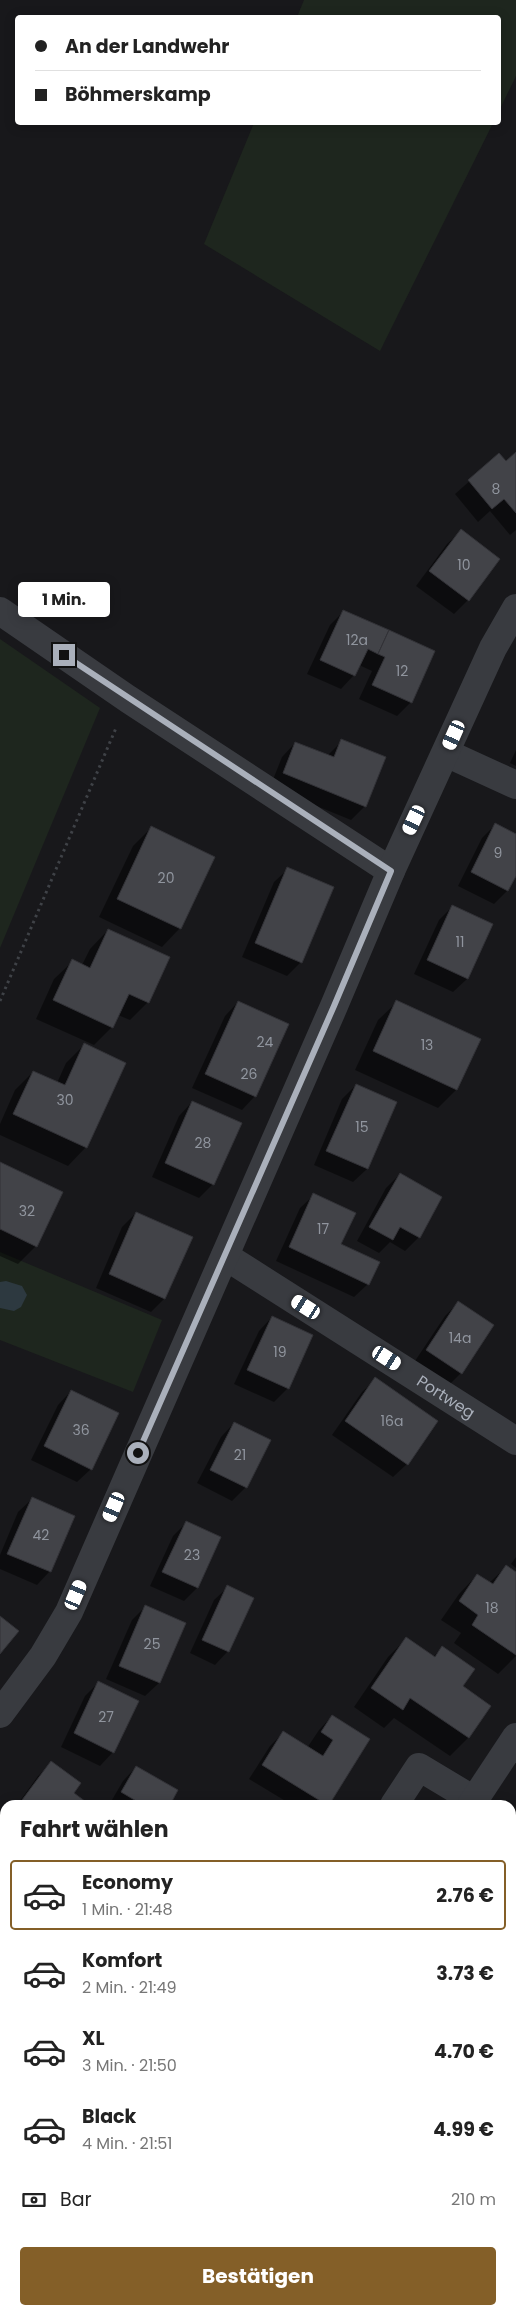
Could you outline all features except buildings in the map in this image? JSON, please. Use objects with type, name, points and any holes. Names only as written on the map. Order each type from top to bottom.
[{"type":"street","points":[[0,1714],[43,1656],[69,1612],[391,871],[493,648],[516,608]]},
{"type":"street","points":[[0,612],[128,699],[391,871]]},
{"type":"street","points":[[446,752],[516,785]]},
{"type":"street","name":"Portweg","points":[[225,1256],[516,1441]]},
{"type":"street","points":[[474,1800],[516,1737]]},
{"type":"street","points":[[397,1800],[419,1767],[470,1800]]},
{"type":"path","points":[[0,1001],[128,699]]},
{"type":"shaded area","points":[[304,0],[516,0],[516,76],[501,107],[501,15],[298,15]]},
{"type":"shaded area","points":[[253,125],[492,125],[380,351],[204,244]]},
{"type":"shaded area","points":[[0,639],[100,708],[0,948]]},
{"type":"shaded area","points":[[0,1252],[162,1320],[133,1392],[0,1340]]},
{"type":"shaded area","points":[[6,1281],[22,1286],[27,1295],[21,1307],[14,1311],[0,1308],[0,1282]]},
{"type":"route","points":[[64,655],[391,871],[334,1006],[138,1453]]}]
